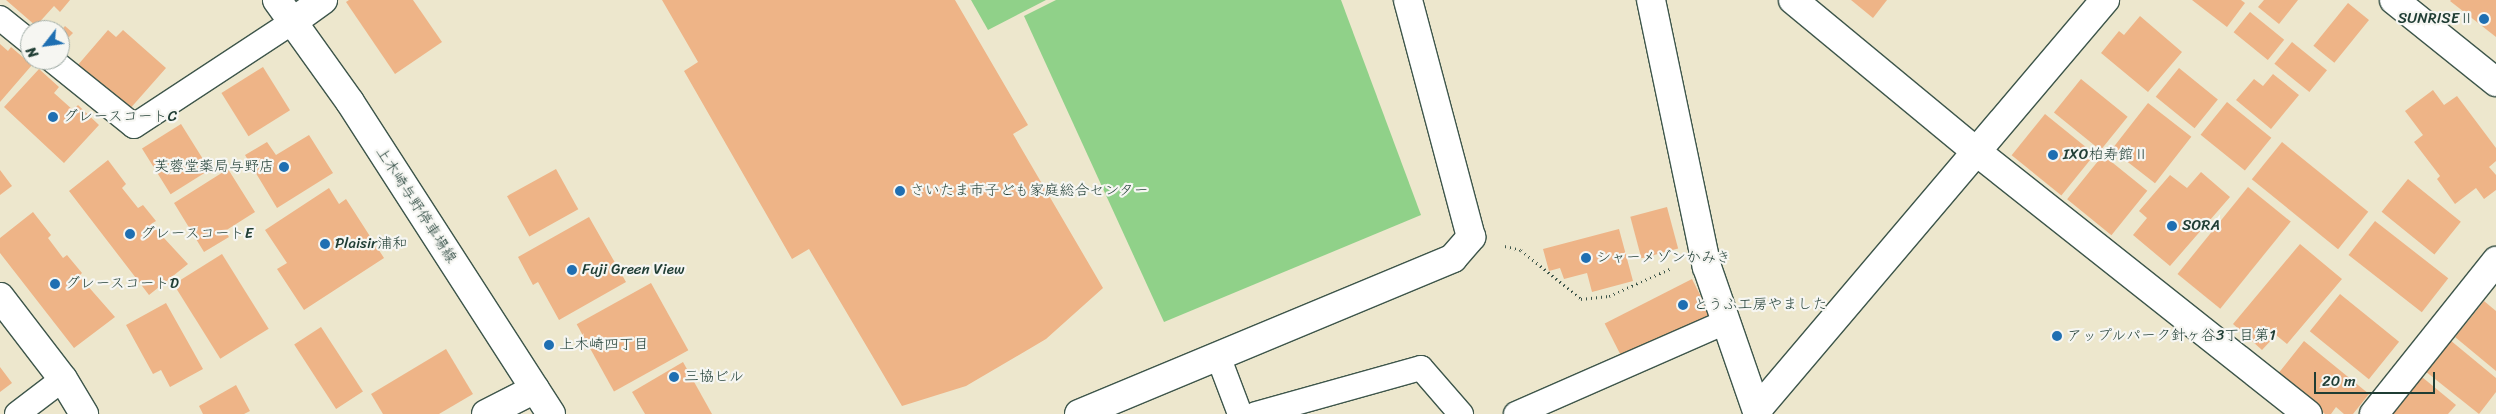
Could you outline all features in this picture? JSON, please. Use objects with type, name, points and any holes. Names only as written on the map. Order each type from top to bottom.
[{"type":"street","name":"上木崎与野停車場線","points":[[277,0],[294,21],[355,110],[551,414]]},
{"type":"street","points":[[294,21],[323,0]]},
{"type":"street","points":[[1079,414],[1453,258],[1471,237],[1408,0]]},
{"type":"street","points":[[1651,0],[1705,254],[1726,322],[1758,412]]},
{"type":"street","points":[[1794,0],[1977,152],[2308,414]]},
{"type":"street","points":[[1758,412],[2105,0]]},
{"type":"street","points":[[2394,0],[2496,82]]},
{"type":"street","points":[[2374,414],[2496,261]]},
{"type":"street","points":[[0,297],[63,379],[84,414]]},
{"type":"street","points":[[486,414],[535,389]]},
{"type":"lane","points":[[0,18],[20,34]]},
{"type":"lane","points":[[64,70],[134,126],[294,21]]},
{"type":"lane","points":[[1516,414],[1726,322]]},
{"type":"lane","points":[[1218,356],[1240,414]]},
{"type":"lane","points":[[1256,414],[1421,368],[1461,414]]},
{"type":"lane","points":[[17,414],[63,379]]},
{"type":"path","points":[[1471,237],[1521,250],[1580,299],[1609,296],[1705,254]]},
{"type":"green space","points":[[971,0],[1046,0],[988,30]]},
{"type":"green space","points":[[1056,0],[1341,0],[1421,215],[1164,322],[1024,16]]},
{"type":"building","points":[[6,0],[70,0],[60,12],[54,6],[41,20],[29,20]]},
{"type":"building","points":[[349,0],[413,0],[442,42],[395,74],[346,2]]},
{"type":"building","name":"さいたま市子ども家庭総合センター","points":[[662,0],[955,0],[1028,125],[1013,134],[1103,288],[1046,339],[966,386],[902,406],[809,249],[792,259],[684,71],[698,62]]},
{"type":"building","points":[[1851,0],[1887,0],[1873,18]]},
{"type":"building","points":[[2192,0],[2241,0],[2245,3],[2227,27]]},
{"type":"building","points":[[2264,0],[2298,0],[2279,24],[2258,7]]},
{"type":"building","name":"SUNRISEⅡ","points":[[2496,0],[2496,37],[2450,1]]},
{"type":"building","points":[[2348,3],[2369,20],[2334,63],[2313,46]]},
{"type":"building","points":[[2250,12],[2284,40],[2268,60],[2234,32]]},
{"type":"building","points":[[2140,16],[2182,52],[2148,92],[2101,53],[2119,31],[2124,35]]},
{"type":"building","points":[[108,30],[116,37],[123,30],[166,68],[128,111],[77,66]]},
{"type":"building","points":[[2292,42],[2327,70],[2309,92],[2274,64]]},
{"type":"building","points":[[0,44],[8,51],[11,47],[20,55],[20,70],[28,70],[0,102]]},
{"type":"building","points":[[263,67],[290,110],[248,136],[221,93]]},
{"type":"building","points":[[2179,68],[2218,99],[2195,128],[2156,97]]},
{"type":"building","name":"グレースコートC","points":[[40,70],[59,87],[54,93],[73,110],[78,105],[99,125],[64,163],[4,107]]},
{"type":"building","points":[[2273,74],[2299,95],[2271,129],[2236,100],[2254,79],[2263,86]]},
{"type":"building","points":[[2081,79],[2128,117],[2101,150],[2054,112]]},
{"type":"building","points":[[2433,90],[2444,105],[2457,96],[2496,148],[2496,161],[2489,167],[2496,175],[2496,190],[2484,199],[2476,188],[2455,204],[2437,179],[2440,176],[2414,142],[2423,135],[2405,111]]},
{"type":"building","points":[[2227,102],[2271,138],[2245,171],[2201,135]]},
{"type":"building","points":[[2148,103],[2191,137],[2155,183],[2112,149]]},
{"type":"building","name":"IXO柏寿館Ⅱ","points":[[2045,114],[2095,154],[2061,195],[2012,155]]},
{"type":"building","points":[[181,124],[210,170],[171,194],[142,148]]},
{"type":"building","points":[[309,135],[333,173],[277,208],[245,155],[267,142],[276,155]]},
{"type":"building","points":[[2282,142],[2368,212],[2338,249],[2252,179]]},
{"type":"building","points":[[2103,155],[2147,191],[2111,235],[2067,199]]},
{"type":"building","name":"グレースコートE","points":[[108,160],[126,184],[122,188],[138,208],[143,205],[156,221],[151,224],[188,264],[149,295],[69,191]]},
{"type":"building","points":[[228,169],[255,212],[225,231],[229,237],[204,252],[174,203]]},
{"type":"building","points":[[556,169],[578,209],[529,236],[507,196]]},
{"type":"building","points":[[0,170],[12,186],[0,195]]},
{"type":"building","name":"SORA","points":[[2201,172],[2230,197],[2170,266],[2133,235],[2147,218],[2139,211],[2170,175],[2187,188]]},
{"type":"building","points":[[2408,179],[2461,222],[2434,254],[2382,212]]},
{"type":"building","points":[[2248,187],[2291,222],[2220,309],[2178,274]]},
{"type":"building","name":"Plaisir浦和","points":[[329,188],[339,204],[346,199],[384,258],[304,310],[277,269],[287,263],[265,230]]},
{"type":"building","points":[[1667,207],[1678,249],[1641,258],[1630,217]]},
{"type":"building","name":"グレースコートD","points":[[33,212],[51,235],[48,238],[63,258],[67,255],[82,273],[79,276],[115,317],[74,348],[0,253],[0,238]]},
{"type":"building","name":"Fuji Green View","points":[[589,217],[626,282],[559,320],[538,282],[533,285],[518,257]]},
{"type":"building","points":[[2375,221],[2448,278],[2422,312],[2349,255]]},
{"type":"building","name":"シャーメゾンかみき","points":[[1619,229],[1633,281],[1592,292],[1587,273],[1564,279],[1560,268],[1549,271],[1543,249]]},
{"type":"building","points":[[2300,244],[2342,279],[2287,344],[2276,335],[2262,350],[2233,324]]},
{"type":"building","points":[[222,254],[269,329],[220,359],[174,284]]},
{"type":"building","points":[[1692,279],[1710,315],[1623,359],[1605,323]]},
{"type":"building","points":[[651,283],[688,350],[614,392],[577,324]]},
{"type":"building","points":[[2340,294],[2399,342],[2369,379],[2310,331]]},
{"type":"building","points":[[2484,301],[2496,311],[2496,371],[2455,337]]},
{"type":"building","points":[[166,303],[203,369],[170,387],[161,370],[153,374],[126,325]]},
{"type":"building","points":[[321,327],[363,392],[336,409],[294,344]]},
{"type":"building","points":[[2450,340],[2496,378],[2496,392],[2479,414],[2425,371]]},
{"type":"building","points":[[2304,341],[2369,394],[2353,414],[2344,414],[2336,407],[2331,414],[2325,414],[2277,375]]},
{"type":"building","points":[[446,349],[473,394],[439,414],[383,414],[371,394]]},
{"type":"building","name":"三協ビル","points":[[683,362],[712,414],[645,414],[632,392]]},
{"type":"building","points":[[0,367],[12,383],[0,392]]},
{"type":"building","points":[[2422,377],[2456,405],[2448,414],[2391,414]]},
{"type":"building","points":[[236,385],[250,411],[244,414],[203,414],[199,406]]},
{"type":"place","name":"SUNRISEⅡ","points":[[2484,19]]},
{"type":"place","name":"グレースコートC","points":[[53,117]]},
{"type":"place","name":"IXO柏寿館Ⅱ","points":[[2053,155]]},
{"type":"place","name":"芙蓉堂薬局与野店","points":[[284,167]]},
{"type":"place","name":"さいたま市子ども家庭総合センター","points":[[900,191]]},
{"type":"place","name":"SORA","points":[[2172,226]]},
{"type":"place","name":"グレースコートE","points":[[130,234]]},
{"type":"place","name":"Plaisir浦和","points":[[325,244]]},
{"type":"place","name":"シャーメゾンかみき","points":[[1586,258]]},
{"type":"place","name":"Fuji Green View","points":[[572,270]]},
{"type":"place","name":"グレースコートD","points":[[55,284]]},
{"type":"place","name":"とうふ工房やました","points":[[1683,305]]},
{"type":"place","name":"アップルパーク針ヶ谷3丁目第1","points":[[2057,336]]},
{"type":"place","name":"上木崎四丁目","points":[[549,345]]},
{"type":"place","name":"三協ビル","points":[[674,377]]}]
